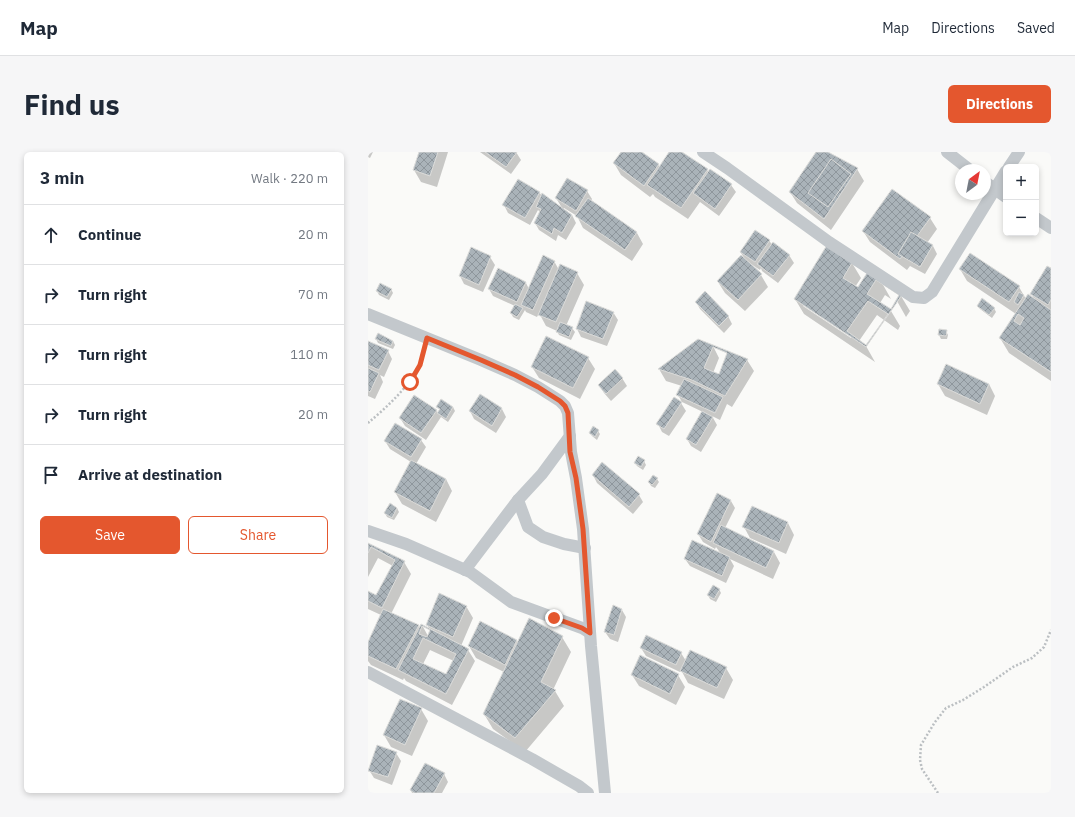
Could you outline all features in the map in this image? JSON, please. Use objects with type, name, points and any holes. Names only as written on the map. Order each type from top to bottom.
[{"type":"street","points":[[703,152],[829,242],[913,298],[924,298],[932,292],[982,200]]},
{"type":"street","points":[[947,152],[962,164]]},
{"type":"street","points":[[1011,164],[1019,152]]},
{"type":"street","points":[[991,184],[1003,174]]},
{"type":"street","points":[[991,186],[1003,195]]},
{"type":"street","points":[[1039,220],[1051,228]]},
{"type":"street","points":[[368,314],[515,375],[538,387],[560,401],[565,406],[568,413],[570,452],[576,478],[585,548],[590,633],[605,793]]},
{"type":"street","points":[[465,570],[518,500],[542,474],[570,436]]},
{"type":"street","points":[[518,500],[528,527],[543,537],[564,544],[585,548]]},
{"type":"street","points":[[368,531],[406,544],[470,572],[511,602],[582,628],[590,633]]},
{"type":"street","points":[[368,672],[532,759],[579,786],[588,793]]},
{"type":"path","points":[[368,423],[382,412],[410,382],[420,365],[427,338]]},
{"type":"path","points":[[938,793],[922,769],[920,760],[921,744],[934,722],[946,708],[963,700],[1013,667],[1032,658],[1044,647],[1051,630]]},
{"type":"building","points":[[419,152],[438,152],[430,176],[413,170]]},
{"type":"building","points":[[485,152],[517,152],[506,167]]},
{"type":"building","points":[[621,152],[642,152],[659,164],[644,186],[613,163]]},
{"type":"building","points":[[669,152],[682,152],[708,169],[681,208],[647,185]]},
{"type":"building","points":[[816,152],[828,152],[858,168],[824,219],[789,192]]},
{"type":"building","points":[[831,159],[851,174],[828,207],[808,193]]},
{"type":"building","points":[[710,169],[732,184],[715,209],[693,193]]},
{"type":"building","points":[[567,178],[588,190],[576,211],[555,198]]},
{"type":"building","points":[[518,179],[540,192],[525,218],[502,205]]},
{"type":"building","points":[[892,189],[931,217],[900,259],[862,231]]},
{"type":"building","points":[[542,193],[572,215],[562,233],[554,228],[552,234],[534,223],[541,209],[536,207]]},
{"type":"building","points":[[588,198],[637,232],[625,250],[575,216]]},
{"type":"building","points":[[755,230],[770,240],[755,262],[740,252]]},
{"type":"building","points":[[911,232],[933,245],[920,267],[898,254]]},
{"type":"building","points":[[773,242],[790,255],[773,276],[757,264]]},
{"type":"building","points":[[827,245],[902,295],[866,347],[794,299]],"holes":[[[852,263],[867,273],[858,287],[843,278]],[[876,280],[899,295],[891,309],[867,294]],[[868,301],[888,314],[866,345],[847,331]]]},
{"type":"building","points":[[471,247],[491,256],[479,285],[459,276]]},
{"type":"building","points":[[970,253],[1020,286],[1009,302],[959,269]]},
{"type":"building","points":[[543,255],[555,261],[533,310],[521,305]]},
{"type":"building","points":[[741,255],[762,274],[738,300],[717,281]]},
{"type":"building","points":[[560,264],[578,272],[556,322],[538,315]]},
{"type":"building","points":[[1047,266],[1051,268],[1051,300],[1048,305],[1030,294]]},
{"type":"building","points":[[498,268],[526,282],[517,302],[488,289]]},
{"type":"building","points":[[380,283],[392,289],[387,297],[376,291]]},
{"type":"building","points":[[705,291],[729,316],[719,326],[695,302]]},
{"type":"building","points":[[1019,292],[1024,295],[1018,305],[1014,302]]},
{"type":"building","points":[[1028,294],[1051,310],[1051,372],[999,338]],"holes":[[[1018,314],[1024,318],[1020,325],[1014,321]]]},
{"type":"building","points":[[982,298],[995,308],[989,315],[977,306]]},
{"type":"building","points":[[586,301],[614,312],[603,339],[576,329]]},
{"type":"building","points":[[515,304],[523,308],[517,317],[510,313]]},
{"type":"building","points":[[560,322],[573,327],[569,337],[556,332]]},
{"type":"building","points":[[939,329],[947,330],[946,336],[938,335]]},
{"type":"building","points":[[378,333],[393,341],[391,346],[375,339]]},
{"type":"building","points":[[546,336],[589,357],[573,388],[531,367]]},
{"type":"building","points":[[698,339],[748,359],[725,396],[692,380],[658,369]],"holes":[[[713,347],[727,353],[719,374],[704,368]]]},
{"type":"building","points":[[368,341],[389,350],[379,370],[368,365]]},
{"type":"building","points":[[946,364],[989,384],[980,404],[937,384]]},
{"type":"building","points":[[368,368],[379,373],[370,392],[368,391]]},
{"type":"building","points":[[615,369],[623,378],[606,394],[598,385]]},
{"type":"building","points":[[684,379],[723,397],[715,413],[676,395]]},
{"type":"building","points":[[480,394],[502,408],[492,426],[469,411]]},
{"type":"building","points":[[414,395],[437,410],[421,433],[399,418]]},
{"type":"building","points":[[674,397],[682,402],[664,429],[656,424]]},
{"type":"building","points":[[441,399],[453,407],[446,419],[437,413],[440,409],[436,407]]},
{"type":"building","points":[[702,411],[713,417],[696,445],[686,439]]},
{"type":"building","points":[[395,423],[422,439],[411,457],[384,441]]},
{"type":"building","points":[[593,426],[599,430],[595,437],[589,433]]},
{"type":"building","points":[[638,456],[645,460],[641,467],[634,463]]},
{"type":"building","points":[[411,460],[446,479],[430,511],[394,492]]},
{"type":"building","points":[[602,462],[640,494],[629,507],[592,475]]},
{"type":"building","points":[[653,475],[658,478],[652,485],[648,482]]},
{"type":"building","points":[[717,493],[731,500],[711,542],[697,534]]},
{"type":"building","points":[[390,503],[397,508],[392,518],[384,513]]},
{"type":"building","points":[[752,506],[788,522],[779,543],[742,527]]},
{"type":"building","points":[[721,525],[774,551],[766,568],[713,543]]},
{"type":"building","points":[[692,540],[730,557],[722,576],[684,559]]},
{"type":"building","points":[[368,543],[405,561],[382,608],[368,601],[368,591],[376,595],[395,560],[371,547],[368,553]]},
{"type":"building","points":[[713,585],[720,589],[714,599],[707,595]]},
{"type":"building","points":[[439,593],[467,606],[453,637],[426,625]]},
{"type":"building","points":[[613,605],[622,609],[614,635],[604,632]]},
{"type":"building","points":[[383,609],[419,625],[396,669],[368,656],[368,642]]},
{"type":"building","points":[[529,618],[563,636],[541,682],[556,690],[515,738],[483,714]]},
{"type":"building","points":[[480,621],[517,640],[505,665],[468,646]]},
{"type":"building","points":[[421,624],[469,649],[446,694],[398,670]],"holes":[[[422,626],[430,630],[427,637],[419,634]],[[423,638],[456,654],[446,674],[413,659]]]},
{"type":"building","points":[[646,635],[682,652],[676,665],[640,648]]},
{"type":"building","points":[[690,650],[727,667],[717,688],[680,671]]},
{"type":"building","points":[[640,655],[679,674],[670,694],[631,675]]},
{"type":"building","points":[[400,699],[422,708],[405,745],[383,735]]},
{"type":"building","points":[[377,745],[397,752],[388,777],[368,771]]},
{"type":"building","points":[[425,763],[445,773],[434,793],[414,793],[410,790]]},
{"type":"route","points":[[410,382],[420,365],[427,338],[515,375],[538,387],[560,401],[565,406],[568,413],[570,452],[576,478],[583,529],[590,633],[582,628],[554,618]]}]
